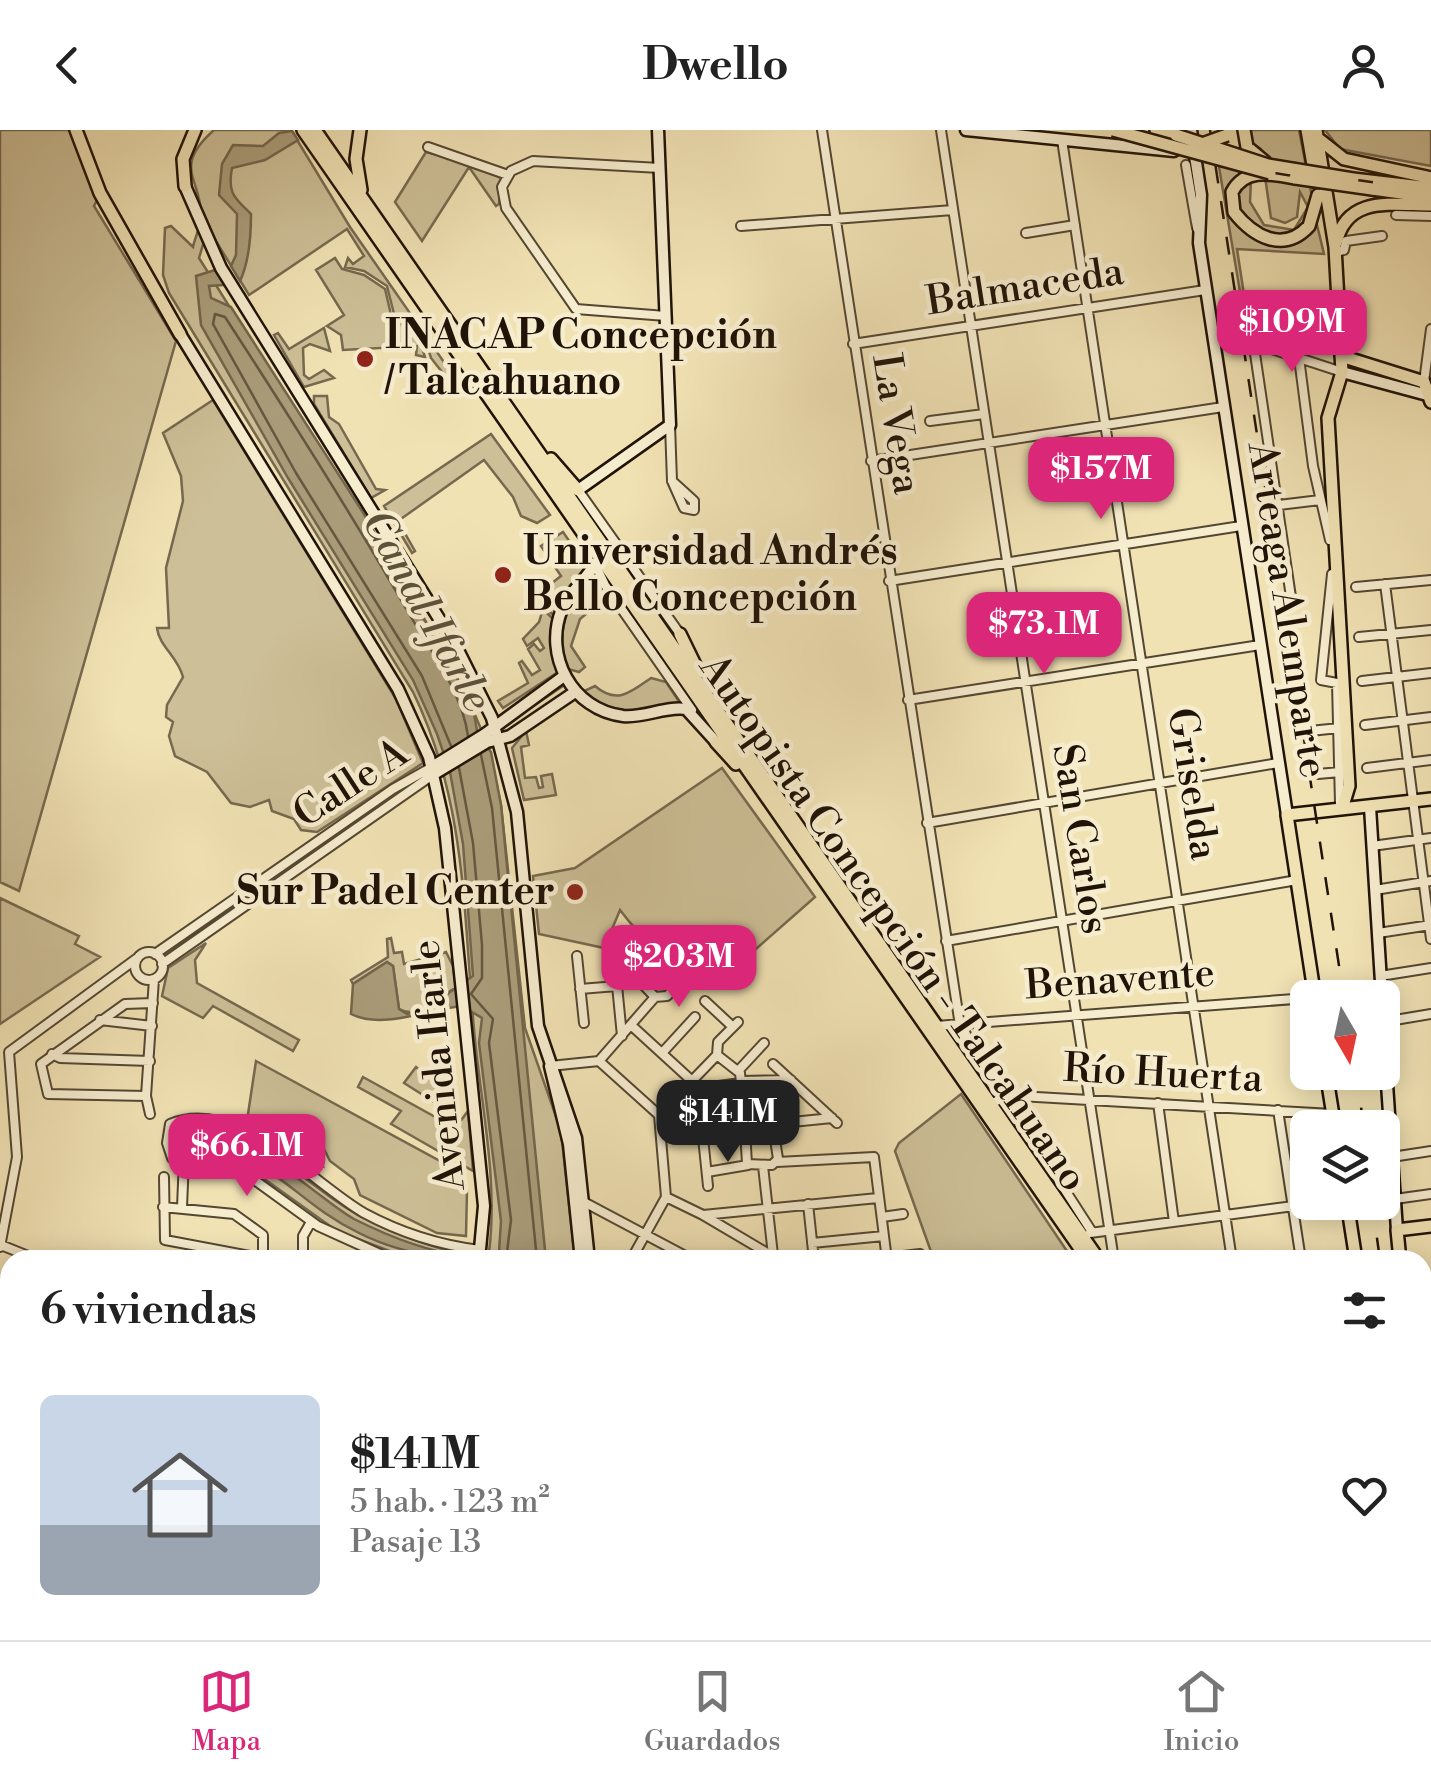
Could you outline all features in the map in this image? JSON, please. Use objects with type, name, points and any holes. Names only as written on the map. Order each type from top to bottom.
[{"type":"main road","points":[[76,130],[94,182],[180,334]]},
{"type":"main road","points":[[184,186],[183,159],[195,130]]},
{"type":"main road","name":"Autopista Concepción - Talcahuano","points":[[303,130],[1081,1250]]},
{"type":"main road","name":"Autopista Concepción - Talcahuano","points":[[315,130],[936,1026],[1087,1233],[1095,1250]]},
{"type":"main road","points":[[360,130],[356,167],[366,204]]},
{"type":"main road","points":[[1114,130],[1269,169],[1431,197]]},
{"type":"main road","points":[[1156,130],[1269,169]]},
{"type":"main road","points":[[1269,169],[1239,181],[1230,196],[1234,212],[1257,235],[1270,240],[1303,233],[1314,216],[1318,195],[1311,131]]},
{"type":"main road","points":[[1311,131],[1339,157],[1431,178]]},
{"type":"main road","points":[[1311,131],[1335,250],[1342,372],[1328,418],[1350,786],[1341,810]]},
{"type":"main road","points":[[1200,143],[1229,133]]},
{"type":"main road","points":[[1244,136],[1269,169]]},
{"type":"main road","points":[[1371,185],[1431,188]]},
{"type":"main road","points":[[1318,195],[1329,206]]},
{"type":"main road","points":[[1335,250],[1345,219],[1359,208],[1431,205]]},
{"type":"main road","points":[[1341,356],[1424,382],[1430,398]]},
{"type":"main road","points":[[527,436],[578,490]]},
{"type":"main road","points":[[591,544],[595,564]]},
{"type":"main road","points":[[680,634],[715,706]]},
{"type":"main road","points":[[716,742],[758,784]]},
{"type":"main road","points":[[1350,786],[1366,807]]},
{"type":"main road","points":[[1287,815],[1431,799]]},
{"type":"main road","name":"Arteaga Alemparte","points":[[1287,815],[1310,980]]},
{"type":"main road","points":[[1350,1220],[1354,1250]]},
{"type":"main road","points":[[1399,1250],[1397,1230],[1431,1226]]},
{"type":"street","points":[[658,130],[672,482]]},
{"type":"street","name":"La Vega","points":[[822,130],[889,582],[961,1023]]},
{"type":"street","name":"San Carlos","points":[[941,130],[1113,1250]]},
{"type":"street","points":[[966,130],[1182,152],[1191,161]]},
{"type":"street","name":"Arteaga Alemparte","points":[[1191,130],[1191,161],[1202,202],[1198,232],[1206,290],[1287,815]]},
{"type":"street","name":"Griselda","points":[[1062,140],[1231,1250]]},
{"type":"street","points":[[428,146],[508,174]]},
{"type":"street","points":[[660,168],[532,161],[508,174],[502,192],[506,208],[574,307],[584,313],[666,316]]},
{"type":"street","points":[[184,186],[221,268],[462,656],[494,725],[515,800],[536,1015],[569,1144],[587,1250]]},
{"type":"street","points":[[741,226],[953,210]]},
{"type":"street","points":[[1396,215],[1431,216]]},
{"type":"street","points":[[1026,233],[1075,225]]},
{"type":"street","points":[[1335,250],[1344,250],[1346,241],[1382,236]]},
{"type":"street","name":"Balmaceda","points":[[853,344],[1206,290]]},
{"type":"street","points":[[1288,297],[1314,303],[1337,301]]},
{"type":"street","points":[[1249,313],[1291,597]]},
{"type":"street","points":[[1424,382],[1431,329]]},
{"type":"street","name":"Avenida Ifarle","points":[[180,334],[398,688],[438,767],[483,1198],[480,1250]]},
{"type":"street","points":[[1254,343],[1430,398]]},
{"type":"street","points":[[1299,358],[1320,500],[1330,536],[1332,578],[1322,682],[1338,683],[1341,810]]},
{"type":"street","points":[[871,461],[1223,407]]},
{"type":"street","points":[[930,421],[984,414]]},
{"type":"street","points":[[670,425],[578,490],[680,634]]},
{"type":"street","points":[[1279,505],[1320,500]]},
{"type":"street","points":[[889,582],[1241,526]]},
{"type":"street","points":[[696,716],[680,708],[618,715],[576,692],[564,676],[557,648],[559,620],[568,599],[595,564],[604,585],[716,742]]},
{"type":"street","points":[[1356,587],[1431,580]]},
{"type":"street","points":[[1385,584],[1418,840],[1427,882],[1431,938]]},
{"type":"street","points":[[1360,637],[1431,630]]},
{"type":"street","points":[[908,700],[1260,645]]},
{"type":"street","points":[[1362,681],[1431,673]]},
{"type":"street","points":[[485,739],[494,725],[564,676]]},
{"type":"street","points":[[485,739],[499,739],[576,692]]},
{"type":"street","points":[[1365,725],[1431,717]]},
{"type":"street","points":[[1310,731],[1339,728]]},
{"type":"street","name":"Calle A","points":[[0,1246],[17,1157],[9,1052],[144,953],[155,954],[485,739]]},
{"type":"street","points":[[1368,768],[1431,760]]},
{"type":"street","points":[[927,823],[1278,762]]},
{"type":"street","points":[[1318,774],[1340,772]]},
{"type":"street","name":"Calle A","points":[[154,979],[162,964],[407,787]]},
{"type":"street","points":[[1366,807],[1380,980]]},
{"type":"street","points":[[1372,846],[1431,838]]},
{"type":"street","points":[[946,942],[1296,880]]},
{"type":"street","points":[[1375,890],[1427,882]]},
{"type":"street","points":[[1378,933],[1430,925]]},
{"type":"street","points":[[622,944],[614,955],[622,1036]]},
{"type":"street","points":[[155,954],[162,964]]},
{"type":"street","points":[[576,956],[584,1023]]},
{"type":"street","points":[[136,960],[138,975]]},
{"type":"street","points":[[637,978],[655,960]]},
{"type":"street","points":[[1380,976],[1431,968]]},
{"type":"street","points":[[119,972],[154,979],[146,1096],[150,1114]]},
{"type":"street","points":[[616,973],[630,972],[655,997]]},
{"type":"street","points":[[550,1066],[599,1061],[655,997],[666,996],[685,977]]},
{"type":"street","points":[[580,989],[617,986]]},
{"type":"street","name":"Benavente","points":[[936,1026],[1077,1012],[1290,999]]},
{"type":"street","points":[[659,1114],[717,1054],[718,1042],[734,1026],[705,1001]]},
{"type":"street","points":[[146,1096],[46,1094],[41,1064],[125,1004],[153,1003]]},
{"type":"street","points":[[1400,1019],[1431,1014]]},
{"type":"street","points":[[662,1052],[696,1017]]},
{"type":"street","points":[[100,1020],[152,1026]]},
{"type":"street","points":[[961,1023],[1087,1233],[1290,1206]]},
{"type":"street","points":[[632,1026],[691,1080]]},
{"type":"street","points":[[738,1071],[764,1043]]},
{"type":"street","points":[[52,1054],[60,1058],[150,1061]]},
{"type":"street","points":[[717,1054],[738,1071],[742,1080],[754,1084],[790,1080]]},
{"type":"street","points":[[599,1061],[659,1114],[666,1197],[637,1250]]},
{"type":"street","points":[[702,1131],[832,1120],[773,1064]]},
{"type":"street","points":[[681,1091],[736,1085],[742,1080]]},
{"type":"street","points":[[698,1089],[708,1186]]},
{"type":"street","name":"Río Huerta","points":[[992,1104],[1006,1096],[1290,1111]]},
{"type":"street","points":[[1158,1104],[1174,1222]]},
{"type":"street","points":[[1278,1110],[1290,1187]]},
{"type":"street","points":[[371,1250],[311,1222],[244,1172],[216,1161],[174,1159],[169,1153],[171,1122],[204,1121],[233,1128],[284,1153],[339,1197],[380,1221],[466,1250]]},
{"type":"street","points":[[773,1126],[776,1162]]},
{"type":"street","points":[[745,1129],[748,1165]]},
{"type":"street","points":[[1400,1155],[1431,1151]]},
{"type":"street","points":[[706,1172],[776,1162],[872,1156],[885,1250]]},
{"type":"street","points":[[182,1207],[184,1159]]},
{"type":"street","points":[[763,1166],[775,1250]]},
{"type":"street","points":[[164,1177],[166,1240],[231,1250]]},
{"type":"street","points":[[1400,1198],[1431,1194]]},
{"type":"street","points":[[666,1197],[762,1250]]},
{"type":"street","points":[[703,1215],[878,1198]]},
{"type":"street","points":[[579,1201],[675,1250]]},
{"type":"street","points":[[579,1201],[581,1250]]},
{"type":"street","points":[[808,1204],[813,1250]]},
{"type":"street","points":[[164,1208],[182,1207],[242,1218],[263,1235],[263,1250]]},
{"type":"street","points":[[882,1216],[903,1214]]},
{"type":"street","points":[[1295,1220],[1298,1250]]},
{"type":"street","points":[[1396,1220],[1397,1230]]},
{"type":"street","points":[[302,1250],[303,1236],[311,1222]]},
{"type":"street","points":[[812,1243],[884,1236]]},
{"type":"shaded area","points":[[0,130],[70,130],[97,200],[94,206],[176,341],[19,891],[0,882]]},
{"type":"shaded area","points":[[214,130],[291,130],[350,227],[462,388],[457,391],[431,358],[424,336],[395,318],[387,286],[364,271],[345,267],[348,258],[353,264],[364,256],[347,229],[249,295],[208,228],[199,258],[421,613],[467,696],[489,748],[501,805],[525,1028],[561,1131],[574,1250],[489,1250],[492,1199],[465,906],[454,820],[431,734],[413,692],[169,293],[163,275],[165,228],[171,226],[193,247],[201,216],[191,164],[201,143]]},
{"type":"shaded area","points":[[1247,130],[1299,130],[1312,197],[1308,222],[1283,238],[1253,228],[1235,204],[1236,192],[1251,179],[1250,202],[1264,225],[1294,230],[1308,207],[1300,192],[1297,217],[1285,223],[1271,218],[1261,149],[1247,140]]},
{"type":"shaded area","points":[[1325,130],[1431,130],[1431,166],[1340,149]]},
{"type":"shaded area","points":[[426,152],[471,163],[501,178],[499,204],[496,206],[469,167],[422,241],[395,202]]},
{"type":"shaded area","points":[[1218,161],[1237,168],[1241,175],[1228,205],[1273,245],[1316,221],[1324,254],[1237,249],[1279,523]]},
{"type":"shaded area","points":[[335,258],[342,269],[364,275],[385,289],[392,319],[418,335],[425,357],[416,355],[417,346],[343,350],[341,335],[327,326],[344,315],[316,270]]},
{"type":"shaded area","points":[[324,328],[330,351],[310,344],[303,348],[304,375],[309,379],[324,370],[334,378],[304,387],[274,335],[278,333],[289,349]]},
{"type":"shaded area","points":[[314,396],[327,396],[329,417],[339,424],[376,489],[385,490],[371,498],[314,404]]},
{"type":"shaded area","points":[[213,400],[396,699],[423,763],[317,832],[301,830],[294,819],[272,811],[269,800],[250,807],[231,803],[207,772],[175,756],[169,736],[173,722],[166,717],[167,705],[183,677],[157,628],[169,628],[166,568],[183,501],[181,476],[163,433]]},
{"type":"shaded area","points":[[491,434],[550,515],[537,523],[521,516],[513,497],[484,460],[398,521],[415,551],[412,553],[384,506]]},
{"type":"shaded area","points":[[563,532],[587,567],[555,617],[546,608],[552,583],[561,576],[541,546],[557,552],[560,549],[552,539]]},
{"type":"shaded area","points":[[594,583],[601,592],[599,603],[580,619],[571,646],[585,667],[579,672],[568,669],[564,658],[565,620],[575,598]]},
{"type":"shaded area","points":[[543,609],[554,620],[558,672],[503,708],[498,701],[528,683],[519,663],[522,661],[532,675],[540,670],[528,649],[534,644],[540,651],[544,648],[538,638],[527,646],[523,639],[539,622]]},
{"type":"shaded area","points":[[651,678],[666,682],[682,706],[642,711],[618,709],[582,692],[595,686],[617,696]]},
{"type":"shaded area","points":[[526,731],[529,745],[521,747],[525,778],[536,777],[539,788],[543,787],[541,776],[552,774],[556,795],[524,800],[512,748]]},
{"type":"shaded area","points":[[722,768],[815,897],[714,986],[688,974],[662,955],[620,910],[604,948],[539,934],[533,876],[575,868]]},
{"type":"shaded area","points":[[0,898],[79,936],[75,944],[100,957],[0,1024]]},
{"type":"shaded area","points":[[391,938],[394,953],[402,952],[404,964],[446,952],[456,988],[422,1010],[407,1012],[399,1009],[393,966],[387,962],[353,984],[351,980],[388,957],[387,939]]},
{"type":"shaded area","points":[[206,943],[195,960],[197,983],[299,1040],[293,1051],[213,1006],[203,1018],[162,996],[168,968]]},
{"type":"shaded area","points":[[442,1056],[456,1116],[404,1083],[416,1067],[422,1072],[439,1064],[436,1057]]},
{"type":"shaded area","points":[[256,1061],[460,1172],[467,1190],[466,1236],[437,1233],[360,1195],[354,1179],[330,1161],[318,1122],[312,1122],[307,1135],[320,1152],[323,1166],[253,1125],[248,1114]]},
{"type":"shaded area","points":[[363,1077],[448,1124],[459,1123],[468,1111],[473,1171],[391,1124],[401,1111],[358,1087]]},
{"type":"shaded area","points":[[961,1094],[1066,1250],[930,1250],[895,1151],[899,1143]]},
{"type":"shaded area","points":[[201,1126],[246,1139],[345,1207],[412,1239],[446,1250],[387,1250],[337,1231],[242,1163],[218,1155],[174,1150],[175,1127]]},
{"type":"water","points":[[292,131],[298,140],[265,160],[232,168],[234,195],[251,214],[249,248],[240,281],[231,266],[236,255],[237,214],[219,195],[222,164],[233,145],[263,146],[279,133]]},
{"type":"water","points":[[215,270],[225,285],[209,286],[211,298],[231,307],[362,511],[452,668],[474,714],[478,736],[491,752],[501,805],[545,1250],[499,1250],[501,1221],[479,1043],[482,1018],[462,1006],[391,1019],[351,1014],[353,984],[387,962],[393,966],[399,1009],[407,1014],[423,1011],[473,976],[463,844],[450,772],[413,680],[288,478],[201,325],[196,276]]},
{"type":"water","points":[[200,1132],[246,1144],[354,1219],[435,1250],[405,1250],[359,1233],[261,1166],[216,1149],[186,1145],[181,1138]]},
{"type":"waterway","points":[[511,721],[563,686]]},
{"type":"railway","points":[[1210,130],[1341,980]]},
{"type":"railway","points":[[1359,1090],[1361,1110]]},
{"type":"railway","points":[[1374,1220],[1379,1250]]},
{"type":"place","name":"INACAP Concepción / Talcahuano","points":[[365,359]]},
{"type":"place","name":"Universidad Andrés Bello Concepción","points":[[503,575]]},
{"type":"place","name":"Sur Padel Center","points":[[575,892]]},
{"type":"water label","name":"Canal Ifarle","points":[[426,611]]}]
